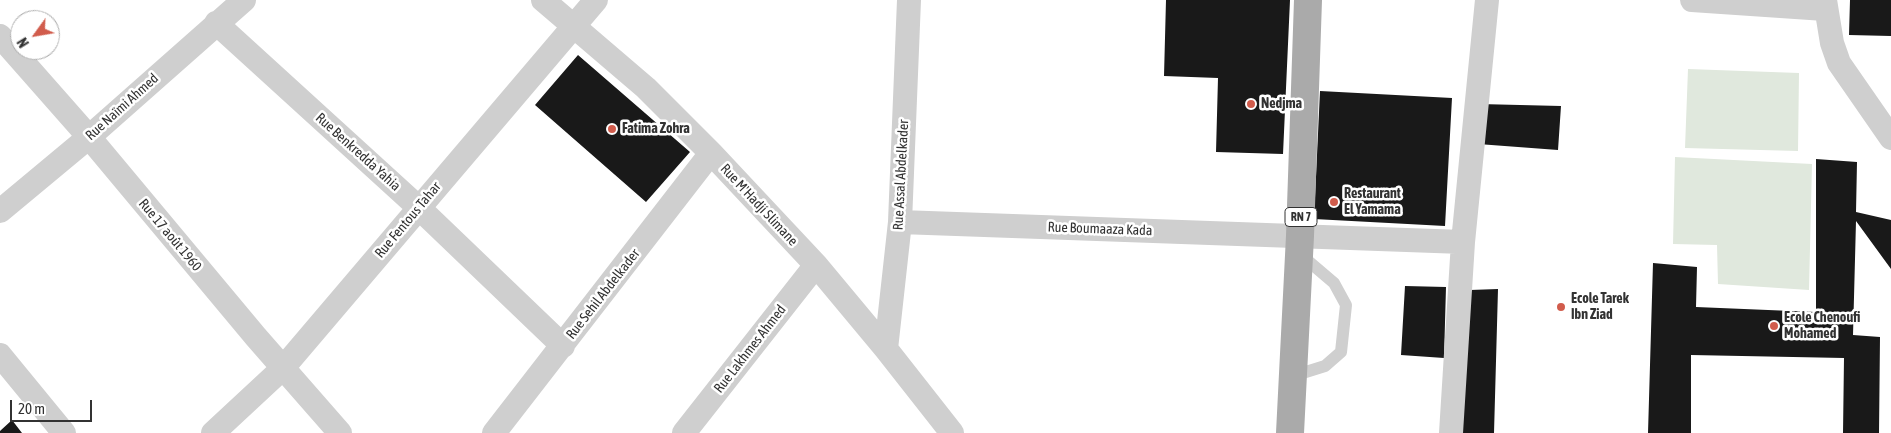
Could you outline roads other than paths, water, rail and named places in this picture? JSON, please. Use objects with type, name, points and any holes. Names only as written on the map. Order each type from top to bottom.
[{"type":"main road","name":"RN 7","points":[[1290,433],[1300,245],[1308,0]]},
{"type":"street","name":"Rue Naïmi Ahmed","points":[[0,211],[89,137],[244,0]]},
{"type":"street","name":"Rue M'Hadji Slimane","points":[[543,0],[646,88],[711,153],[816,265],[886,349],[952,433]]},
{"type":"street","name":"Rue Fentous Tahar","points":[[214,433],[283,368],[596,0]]},
{"type":"street","name":"Rue Assal Abdelkader","points":[[886,349],[900,222],[909,0]]},
{"type":"street","points":[[1451,433],[1463,242],[1487,0]]},
{"type":"street","points":[[1692,0],[1825,4],[1832,43],[1839,64],[1891,138]]},
{"type":"street","name":"Rue Benkredda Yahia","points":[[216,23],[418,207],[562,346]]},
{"type":"street","name":"Rue 17 août 1960","points":[[0,36],[89,137],[185,253],[340,433]]},
{"type":"street","name":"Rue Sehil Abdelkader","points":[[494,433],[711,153]]},
{"type":"street","name":"Rue Boumaaza Kada","points":[[900,222],[1300,245],[1463,242]]},
{"type":"street","name":"Rue Lakhmes Ahmed","points":[[684,433],[816,265]]},
{"type":"street","points":[[0,354],[64,433]]},
{"type":"lane","points":[[1293,376],[1325,366],[1341,352],[1346,305],[1334,282],[1300,245]]},
{"type":"place","name":"Nedjma","points":[[1251,104]]},
{"type":"place","name":"Fatima Zohra","points":[[612,129]]},
{"type":"place","name":"Restaurant El Yamama","points":[[1334,202]]},
{"type":"place","name":"Ecole Tarek Ibn Ziad","points":[[1561,307]]},
{"type":"place","name":"Ecole Chenoufi Mohamed","points":[[1774,326]]}]
